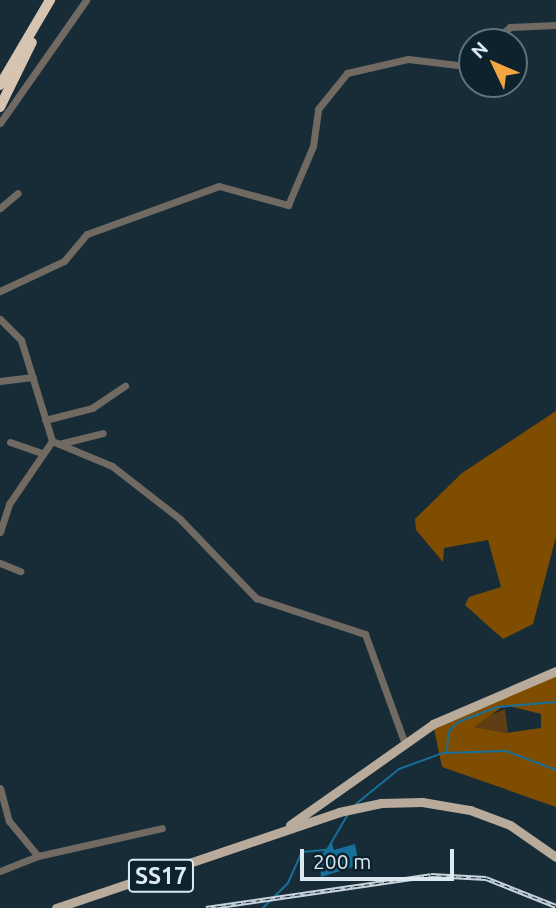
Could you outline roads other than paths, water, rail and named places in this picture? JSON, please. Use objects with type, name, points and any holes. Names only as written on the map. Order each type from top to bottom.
[{"type":"highway","points":[[0,85],[50,0]]},
{"type":"highway","points":[[0,107],[40,19]]},
{"type":"highway","points":[[0,78],[22,49]]},
{"type":"main road","points":[[260,840],[347,786],[447,717],[556,671]]},
{"type":"main road","points":[[318,819],[347,786]]},
{"type":"main road","points":[[332,800],[339,812]]},
{"type":"main road","name":"SS17","points":[[59,908],[339,812],[381,803],[422,802],[470,810],[510,825],[556,857]]},
{"type":"main road","points":[[314,807],[318,819]]},
{"type":"street","points":[[0,123],[86,0]]},
{"type":"street","points":[[509,28],[556,25]]},
{"type":"street","points":[[0,291],[52,269],[87,234],[219,186],[288,205],[313,146],[318,109],[347,73],[408,59],[458,65]]},
{"type":"street","points":[[0,208],[18,193]]},
{"type":"street","points":[[0,320],[21,340],[55,442],[112,466],[167,508],[250,594],[365,634],[405,744]]},
{"type":"street","points":[[0,381],[33,377]]},
{"type":"street","points":[[46,420],[92,408],[125,386]]},
{"type":"street","points":[[0,532],[9,504],[43,453],[55,442],[103,433]]},
{"type":"street","points":[[10,442],[43,453]]},
{"type":"street","points":[[0,563],[20,571]]},
{"type":"street","points":[[0,788],[9,821],[38,856]]},
{"type":"street","points":[[0,870],[38,856],[162,828]]},
{"type":"water","points":[[332,843],[334,850],[355,844],[359,865],[321,877],[319,857]]},
{"type":"waterway","points":[[447,753],[448,732],[458,722],[497,707],[556,702]]},
{"type":"waterway","points":[[356,804],[399,769],[443,753],[506,751],[556,770]]},
{"type":"waterway","points":[[263,908],[288,883],[302,852],[327,850],[348,814]]},
{"type":"railway","points":[[206,908],[431,875],[486,878],[556,906]]}]
